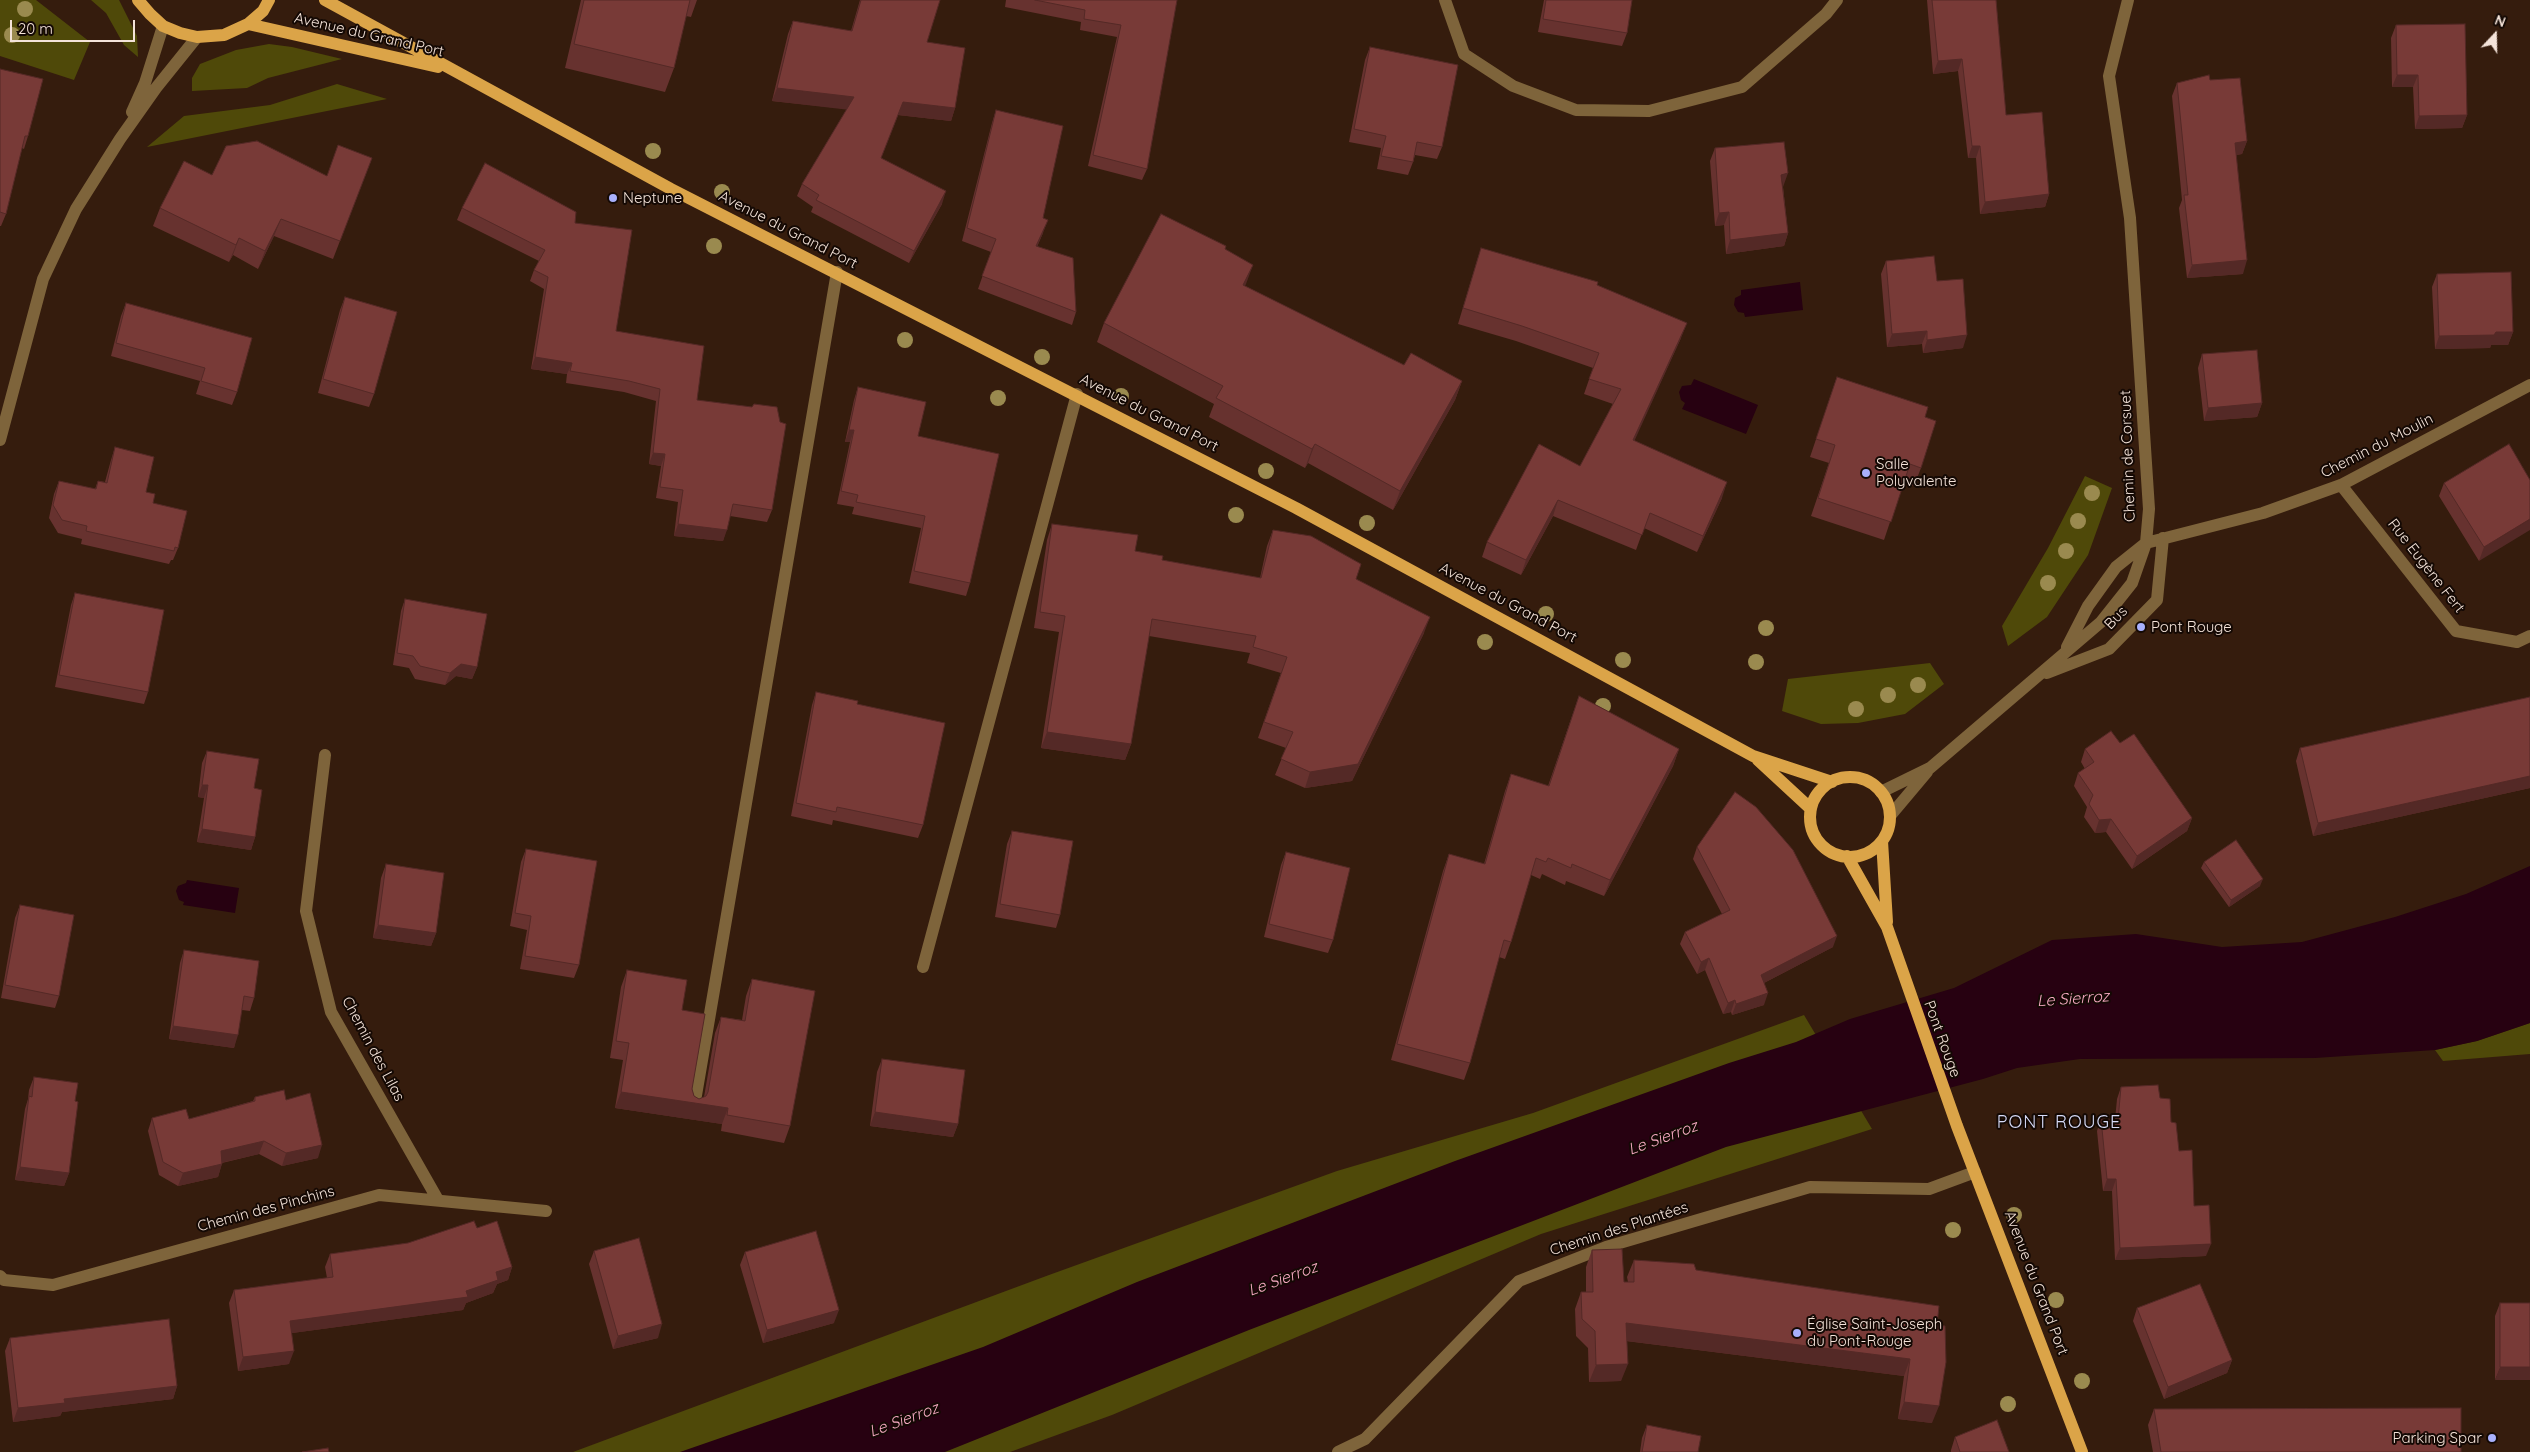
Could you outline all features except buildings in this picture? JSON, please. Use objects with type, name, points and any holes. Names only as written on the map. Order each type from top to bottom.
[{"type":"main road","points":[[138,0],[163,26],[180,33],[198,37],[224,35],[248,24],[263,11],[269,0]]},
{"type":"main road","name":"Avenue du Grand Port","points":[[324,0],[524,106],[671,188],[1077,394],[1296,508],[1754,756],[1832,782]]},
{"type":"main road","name":"Avenue du Grand Port","points":[[248,24],[453,70]]},
{"type":"main road","points":[[1754,756],[1811,809]]},
{"type":"main road","points":[[1845,778],[1858,778],[1871,783],[1881,792],[1888,803],[1890,816],[1888,830],[1882,841],[1872,850],[1860,855],[1847,856],[1827,849],[1819,841],[1810,821],[1811,809],[1815,798],[1822,788],[1832,782],[1845,778]]},
{"type":"main road","points":[[1882,841],[1887,927]]},
{"type":"main road","points":[[1847,856],[1887,927]]},
{"type":"main road","name":"Pont Rouge","points":[[1887,927],[1957,1126]]},
{"type":"main road","name":"Avenue du Grand Port","points":[[1957,1126],[2082,1452]]},
{"type":"street","points":[[1445,0],[1464,54],[1513,86],[1576,110],[1649,111],[1742,88],[1826,14],[1838,0]]},
{"type":"street","name":"Chemin de Corsuet","points":[[1881,792],[1930,768],[2101,622],[2132,583],[2146,543],[2149,509],[2130,218],[2108,76],[2128,0]]},
{"type":"street","points":[[120,139],[145,83],[163,26]]},
{"type":"street","points":[[0,440],[43,280],[76,209],[120,139],[156,88],[198,37]]},
{"type":"street","points":[[694,1107],[838,272]]},
{"type":"street","name":"Chemin du Moulin","points":[[2146,543],[2263,513],[2341,485],[2530,385]]},
{"type":"street","points":[[923,967],[1077,394]]},
{"type":"street","name":"Rue Eugène Fert","points":[[2341,485],[2456,631],[2517,642],[2530,636]]},
{"type":"street","name":"Bus","points":[[2038,676],[2109,649],[2157,600],[2163,538]]},
{"type":"street","name":"Bus","points":[[2063,655],[2088,606],[2116,568],[2146,543]]},
{"type":"street","name":"Chemin des Lilas","points":[[326,754],[306,911],[331,1012],[438,1200]]},
{"type":"street","points":[[1890,816],[1930,768]]},
{"type":"street","name":"Chemin des Plantées","points":[[1338,1452],[1365,1439],[1519,1281],[1606,1247],[1810,1187],[1929,1189],[1975,1172]]},
{"type":"street","name":"Chemin des Pinchins","points":[[0,1276],[4,1280],[53,1285],[379,1195],[546,1211]]},
{"type":"shaded area","points":[[0,0],[36,0],[90,42],[74,80],[0,56]]},
{"type":"shaded area","points":[[91,0],[119,0],[137,36],[138,57],[124,45],[106,13]]},
{"type":"shaded area","points":[[269,44],[292,47],[342,59],[268,78],[247,88],[192,91],[192,78],[200,64],[236,50]]},
{"type":"shaded area","points":[[337,84],[387,99],[147,147],[184,116],[270,105]]},
{"type":"shaded area","points":[[2085,476],[2112,488],[2088,555],[2047,617],[2008,646],[2002,626],[2048,548]]},
{"type":"shaded area","points":[[1930,663],[1944,684],[1905,714],[1858,723],[1821,724],[1782,711],[1788,679]]},
{"type":"shaded area","points":[[1804,1015],[1872,1129],[1541,1234],[1112,1415],[1010,1452],[573,1452],[1049,1275],[1337,1171],[1533,1113]]},
{"type":"shaded area","points":[[2530,1023],[2530,1054],[2443,1061],[2435,1050],[2477,1041]]},
{"type":"water","points":[[1800,282],[1803,310],[1745,317],[1744,313],[1738,312],[1734,305],[1735,298],[1741,295],[1741,290]]},
{"type":"water","points":[[1694,379],[1758,405],[1746,434],[1682,409],[1685,403],[1681,400],[1679,392],[1682,386],[1691,385]]},
{"type":"water","name":"Le Sierroz","points":[[2530,866],[2530,1023],[2477,1041],[2435,1050],[2315,1058],[2080,1059],[2017,1068],[1983,1079],[1726,1147],[1249,1330],[945,1452],[680,1452],[983,1347],[1137,1282],[1455,1161],[1729,1063],[1796,1042],[1850,1019],[1954,988],[2052,940],[2136,934],[2222,947],[2302,942],[2395,917],[2466,894]]},
{"type":"water","points":[[187,880],[239,888],[235,913],[183,905],[184,902],[179,900],[176,891],[178,886],[186,883]]},
{"type":"place","name":"Neptune","points":[[613,198]]},
{"type":"place","name":"Salle Polyvalente","points":[[1866,473]]},
{"type":"place","name":"Pont Rouge","points":[[2141,627]]},
{"type":"place","name":"Église Saint-Joseph du Pont-Rouge","points":[[1797,1333]]},
{"type":"place","name":"Parking Spar","points":[[2492,1438]]},
{"type":"district","name":"PONT ROUGE","points":[[2059,1123]]}]
